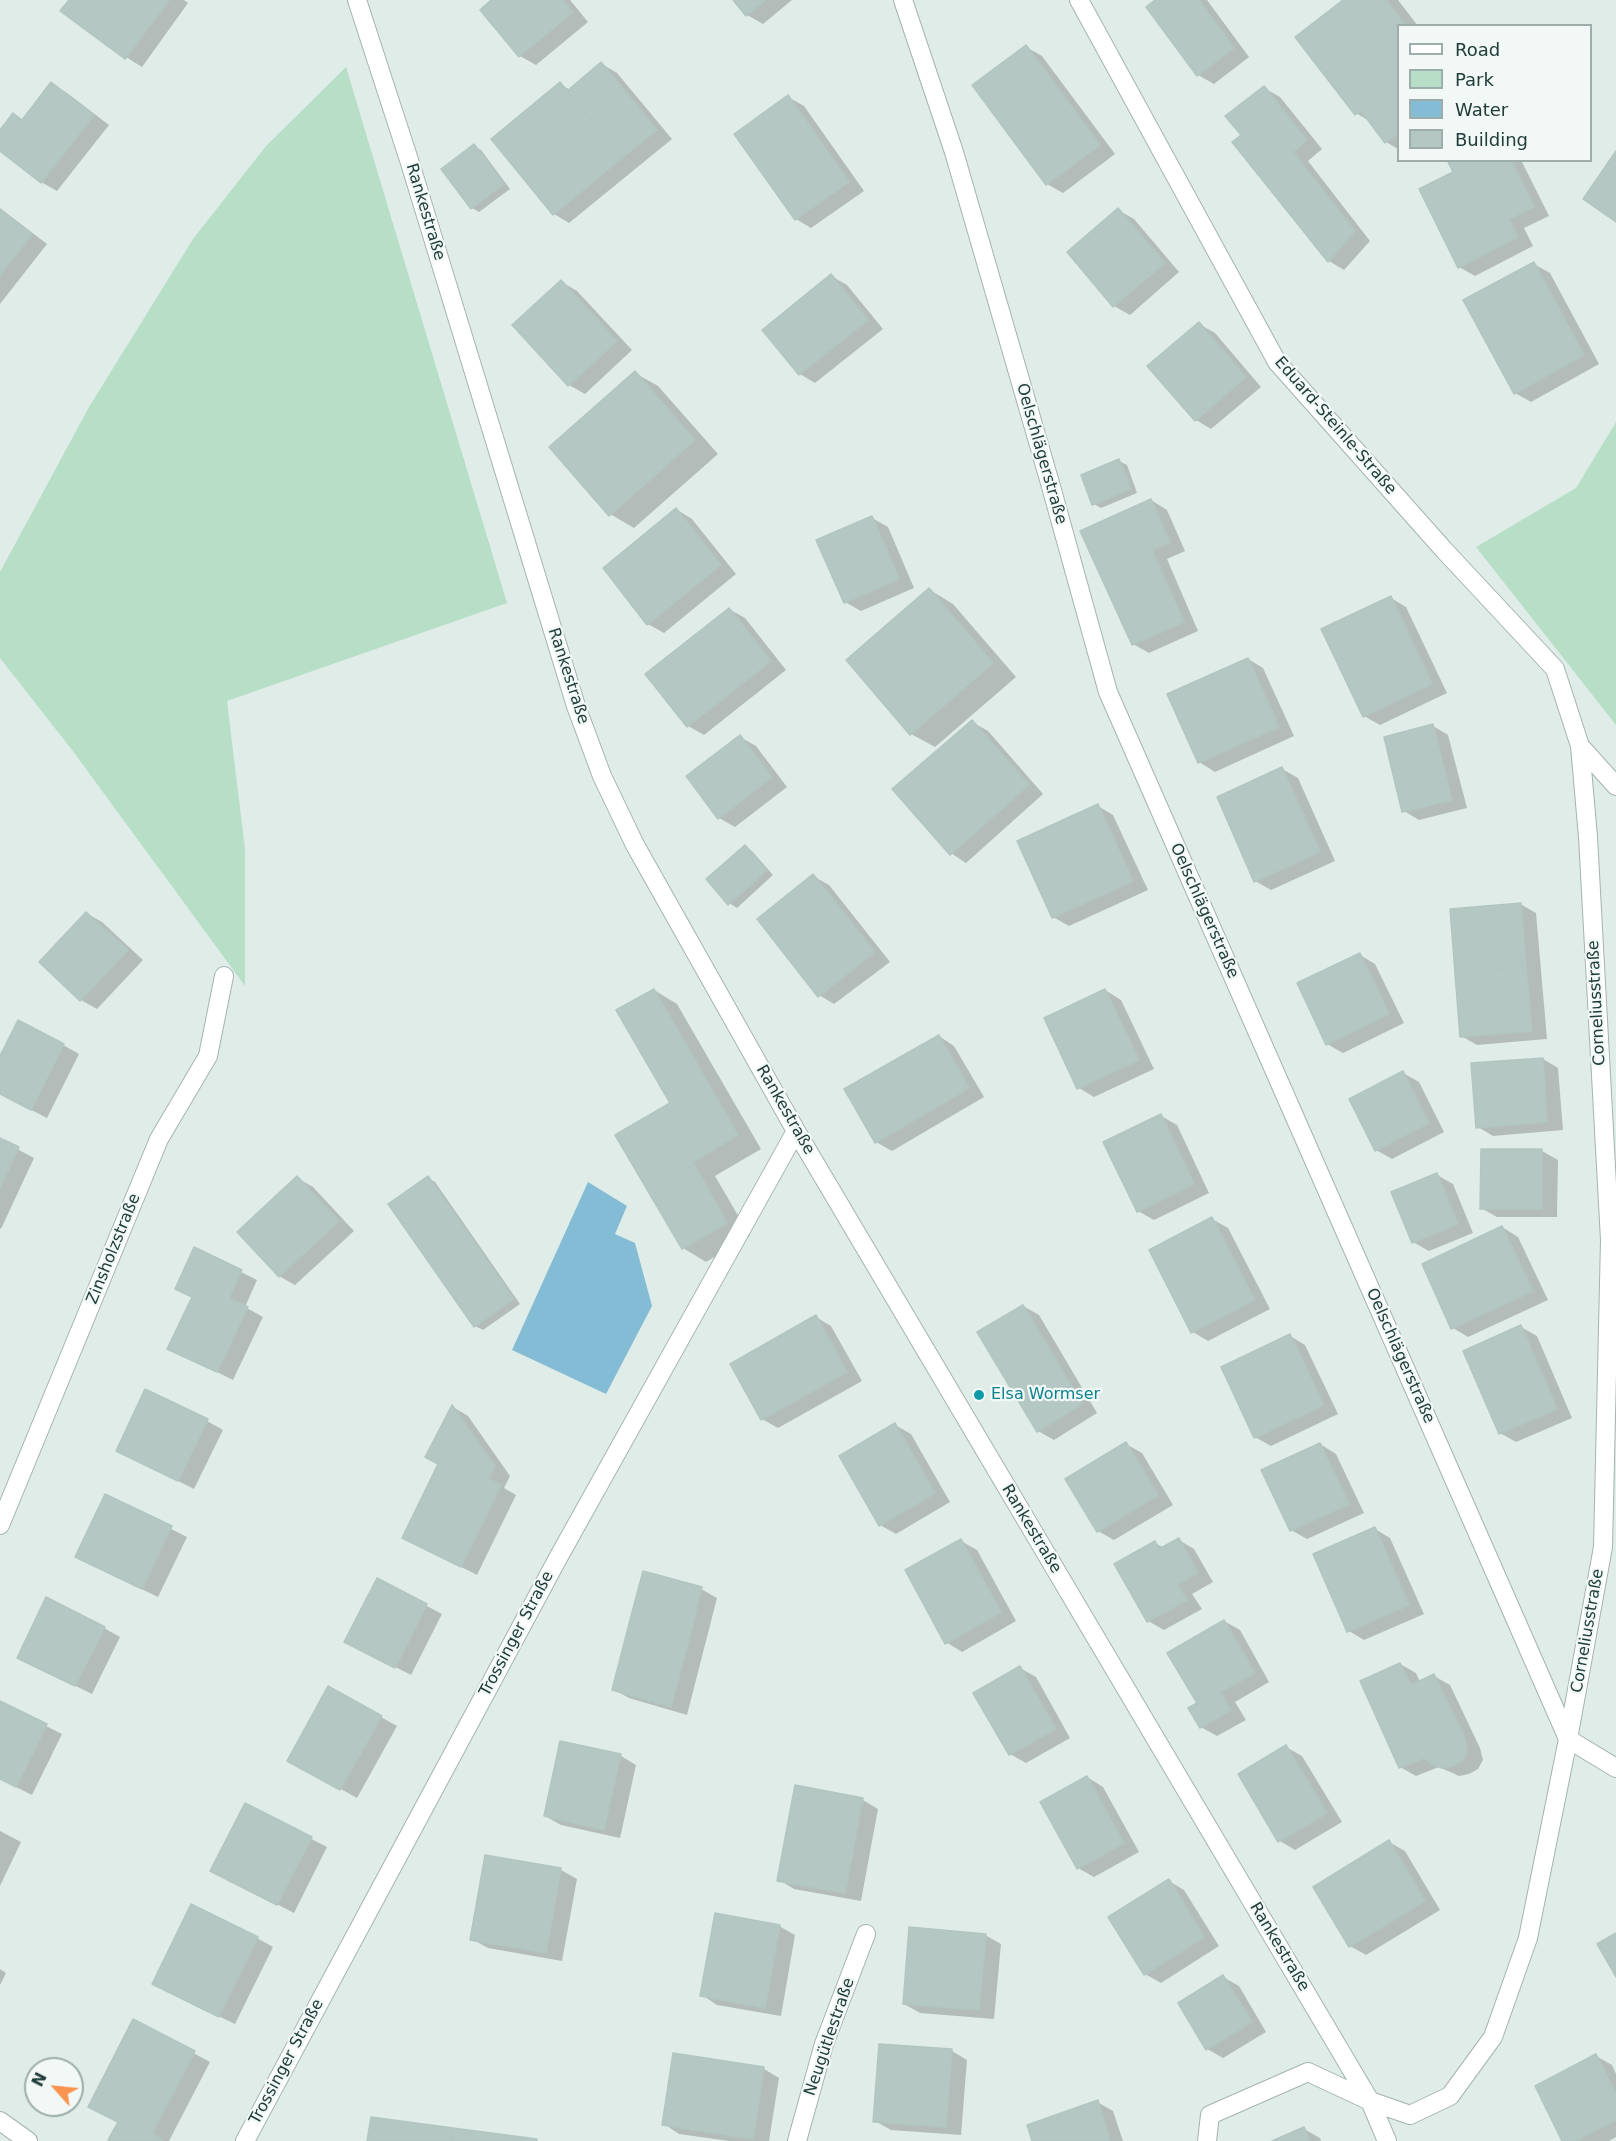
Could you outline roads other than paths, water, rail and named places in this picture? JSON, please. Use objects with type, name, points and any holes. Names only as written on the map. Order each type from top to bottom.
[{"type":"street","name":"Rankestraße","points":[[357,0],[411,163],[576,706],[602,776],[635,844],[796,1131],[1370,2101],[1387,2141]]},
{"type":"street","name":"Oelschlägerstraße","points":[[903,0],[954,152],[1108,692],[1568,1739]]},
{"type":"street","name":"Eduard-Steinle-Straße","points":[[1079,0],[1277,362],[1444,550],[1555,669],[1580,746],[1616,786]]},
{"type":"street","name":"Corneliusstraße","points":[[1207,2141],[1210,2115],[1308,2072],[1370,2101],[1410,2115],[1450,2096],[1493,2037],[1528,1938],[1603,1547],[1610,1240],[1580,746]]},
{"type":"street","name":"Zinsholzstraße","points":[[0,1525],[159,1139],[208,1056],[224,976]]},
{"type":"street","name":"Trossinger Straße","points":[[245,2141],[558,1558],[796,1131]]},
{"type":"street","points":[[1568,1739],[1616,1768]]},
{"type":"street","name":"Neugütlestraße","points":[[797,2141],[824,2044],[866,1934]]},
{"type":"street","points":[[0,2121],[20,2138]]},
{"type":"water","points":[[588,1182],[627,1206],[615,1234],[635,1243],[652,1306],[606,1394],[512,1350]]},
{"type":"place","name":"Elsa Wormser","points":[[979,1395]]}]
